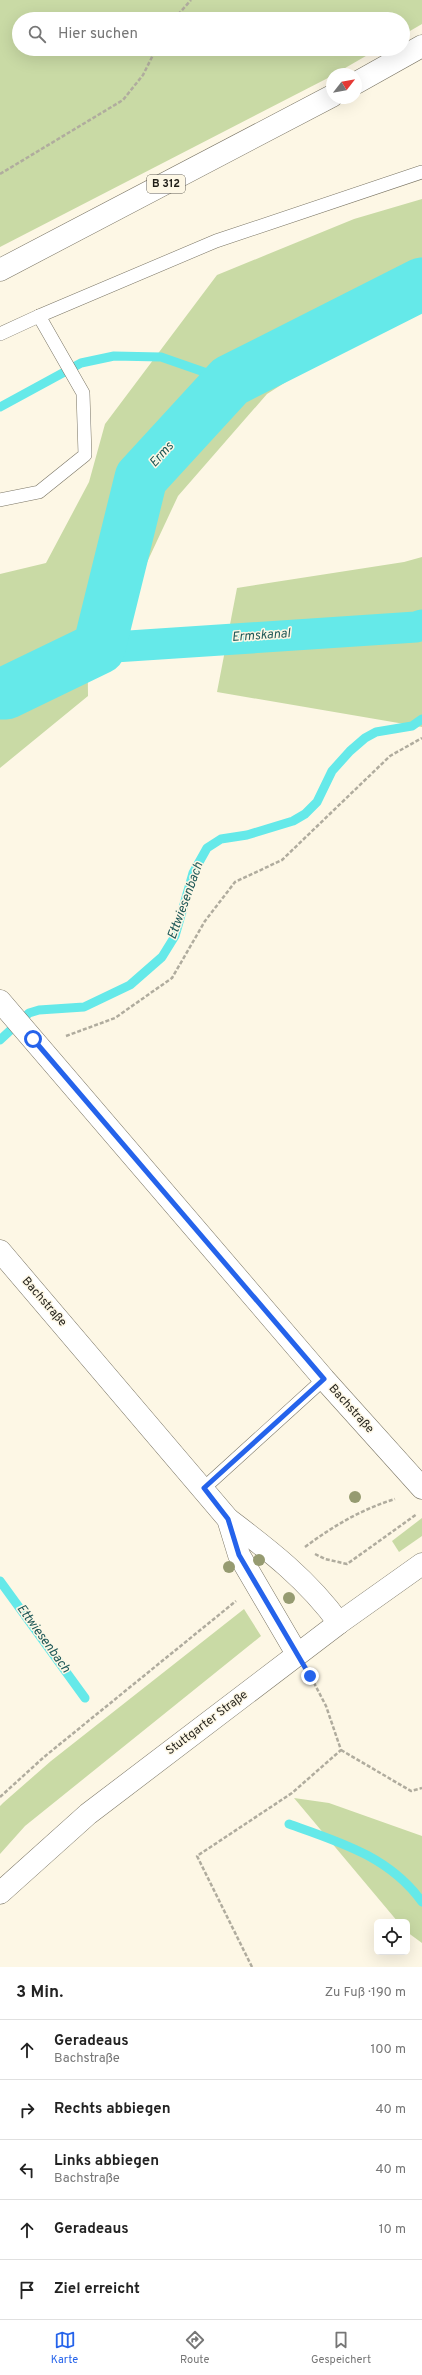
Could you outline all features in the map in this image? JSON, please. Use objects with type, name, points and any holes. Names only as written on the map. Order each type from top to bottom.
[{"type":"main road","points":[[410,53],[422,46]]},
{"type":"main road","points":[[362,80],[404,56]]},
{"type":"main road","name":"B 312","points":[[0,270],[326,99]]},
{"type":"main road","name":"Bachstraße","points":[[4,1006],[324,1379],[422,1488]]},
{"type":"main road","name":"Bachstraße","points":[[0,1251],[204,1488],[228,1519],[285,1562],[324,1602],[339,1623]]},
{"type":"main road","name":"Bachstraße","points":[[228,1519],[248,1591],[297,1654]]},
{"type":"main road","name":"Stuttgarter Straße","points":[[0,1893],[88,1814],[297,1654],[422,1564]]},
{"type":"lane","points":[[0,334],[216,241],[422,172]]},
{"type":"lane","points":[[0,500],[39,492],[85,455],[83,393],[39,316]]},
{"type":"lane","points":[[204,1488],[324,1379]]},
{"type":"path","points":[[180,12],[191,0]]},
{"type":"path","points":[[0,174],[124,100],[143,75],[152,56]]},
{"type":"path","points":[[36,1043],[115,1018],[172,978],[204,921],[235,882],[282,860],[390,756],[422,738]]},
{"type":"path","points":[[401,1497],[354,1515],[330,1528],[304,1548],[325,1559],[347,1564],[422,1510]]},
{"type":"path","points":[[0,1797],[44,1757],[248,1591]]},
{"type":"path","points":[[297,1654],[326,1706],[341,1750],[411,1791],[422,1788]]},
{"type":"path","points":[[252,1967],[197,1856],[292,1793],[341,1750]]},
{"type":"green space","points":[[0,0],[422,0],[422,24],[410,31],[410,12],[12,12],[12,56],[366,56],[345,68],[326,68],[326,79],[0,247]]},
{"type":"green space","points":[[422,199],[422,313],[367,330],[267,394],[178,496],[135,588],[87,606],[88,696],[0,768],[0,574],[46,563],[89,482],[105,424],[217,275],[354,219]]},
{"type":"green space","points":[[422,557],[422,727],[217,692],[237,588],[404,562]]},
{"type":"green space","points":[[422,1518],[422,1536],[399,1552],[392,1541]]},
{"type":"green space","points":[[244,1609],[261,1636],[25,1826],[0,1854],[0,1806],[51,1761]]},
{"type":"green space","points":[[294,1798],[329,1803],[422,1836],[422,1943],[410,1934],[410,1919],[395,1919]]},
{"type":"waterway","name":"Erms","points":[[0,693],[6,693],[99,648],[141,478],[230,381],[422,284]]},
{"type":"waterway","points":[[0,407],[81,363],[114,356],[161,357],[230,381]]},
{"type":"waterway","name":"Ermskanal","points":[[99,648],[416,627],[422,625]]},
{"type":"waterway","name":"Ettwiesenbach","points":[[0,1040],[29,1013],[39,1010],[84,1007],[130,985],[162,957],[175,936],[193,873],[207,848],[221,839],[247,835],[293,821],[305,814],[317,802],[332,771],[350,751],[365,738],[376,732],[412,726],[422,719]]},
{"type":"waterway","name":"Ettwiesenbach","points":[[0,1581],[85,1698]]},
{"type":"waterway","name":"Ettwiesenbach","points":[[289,1824],[327,1837],[379,1862],[395,1873],[409,1886],[422,1902]]},
{"type":"route","points":[[33,1039],[324,1379],[204,1488],[228,1519],[239,1555],[255,1586],[287,1635],[310,1676]]}]
